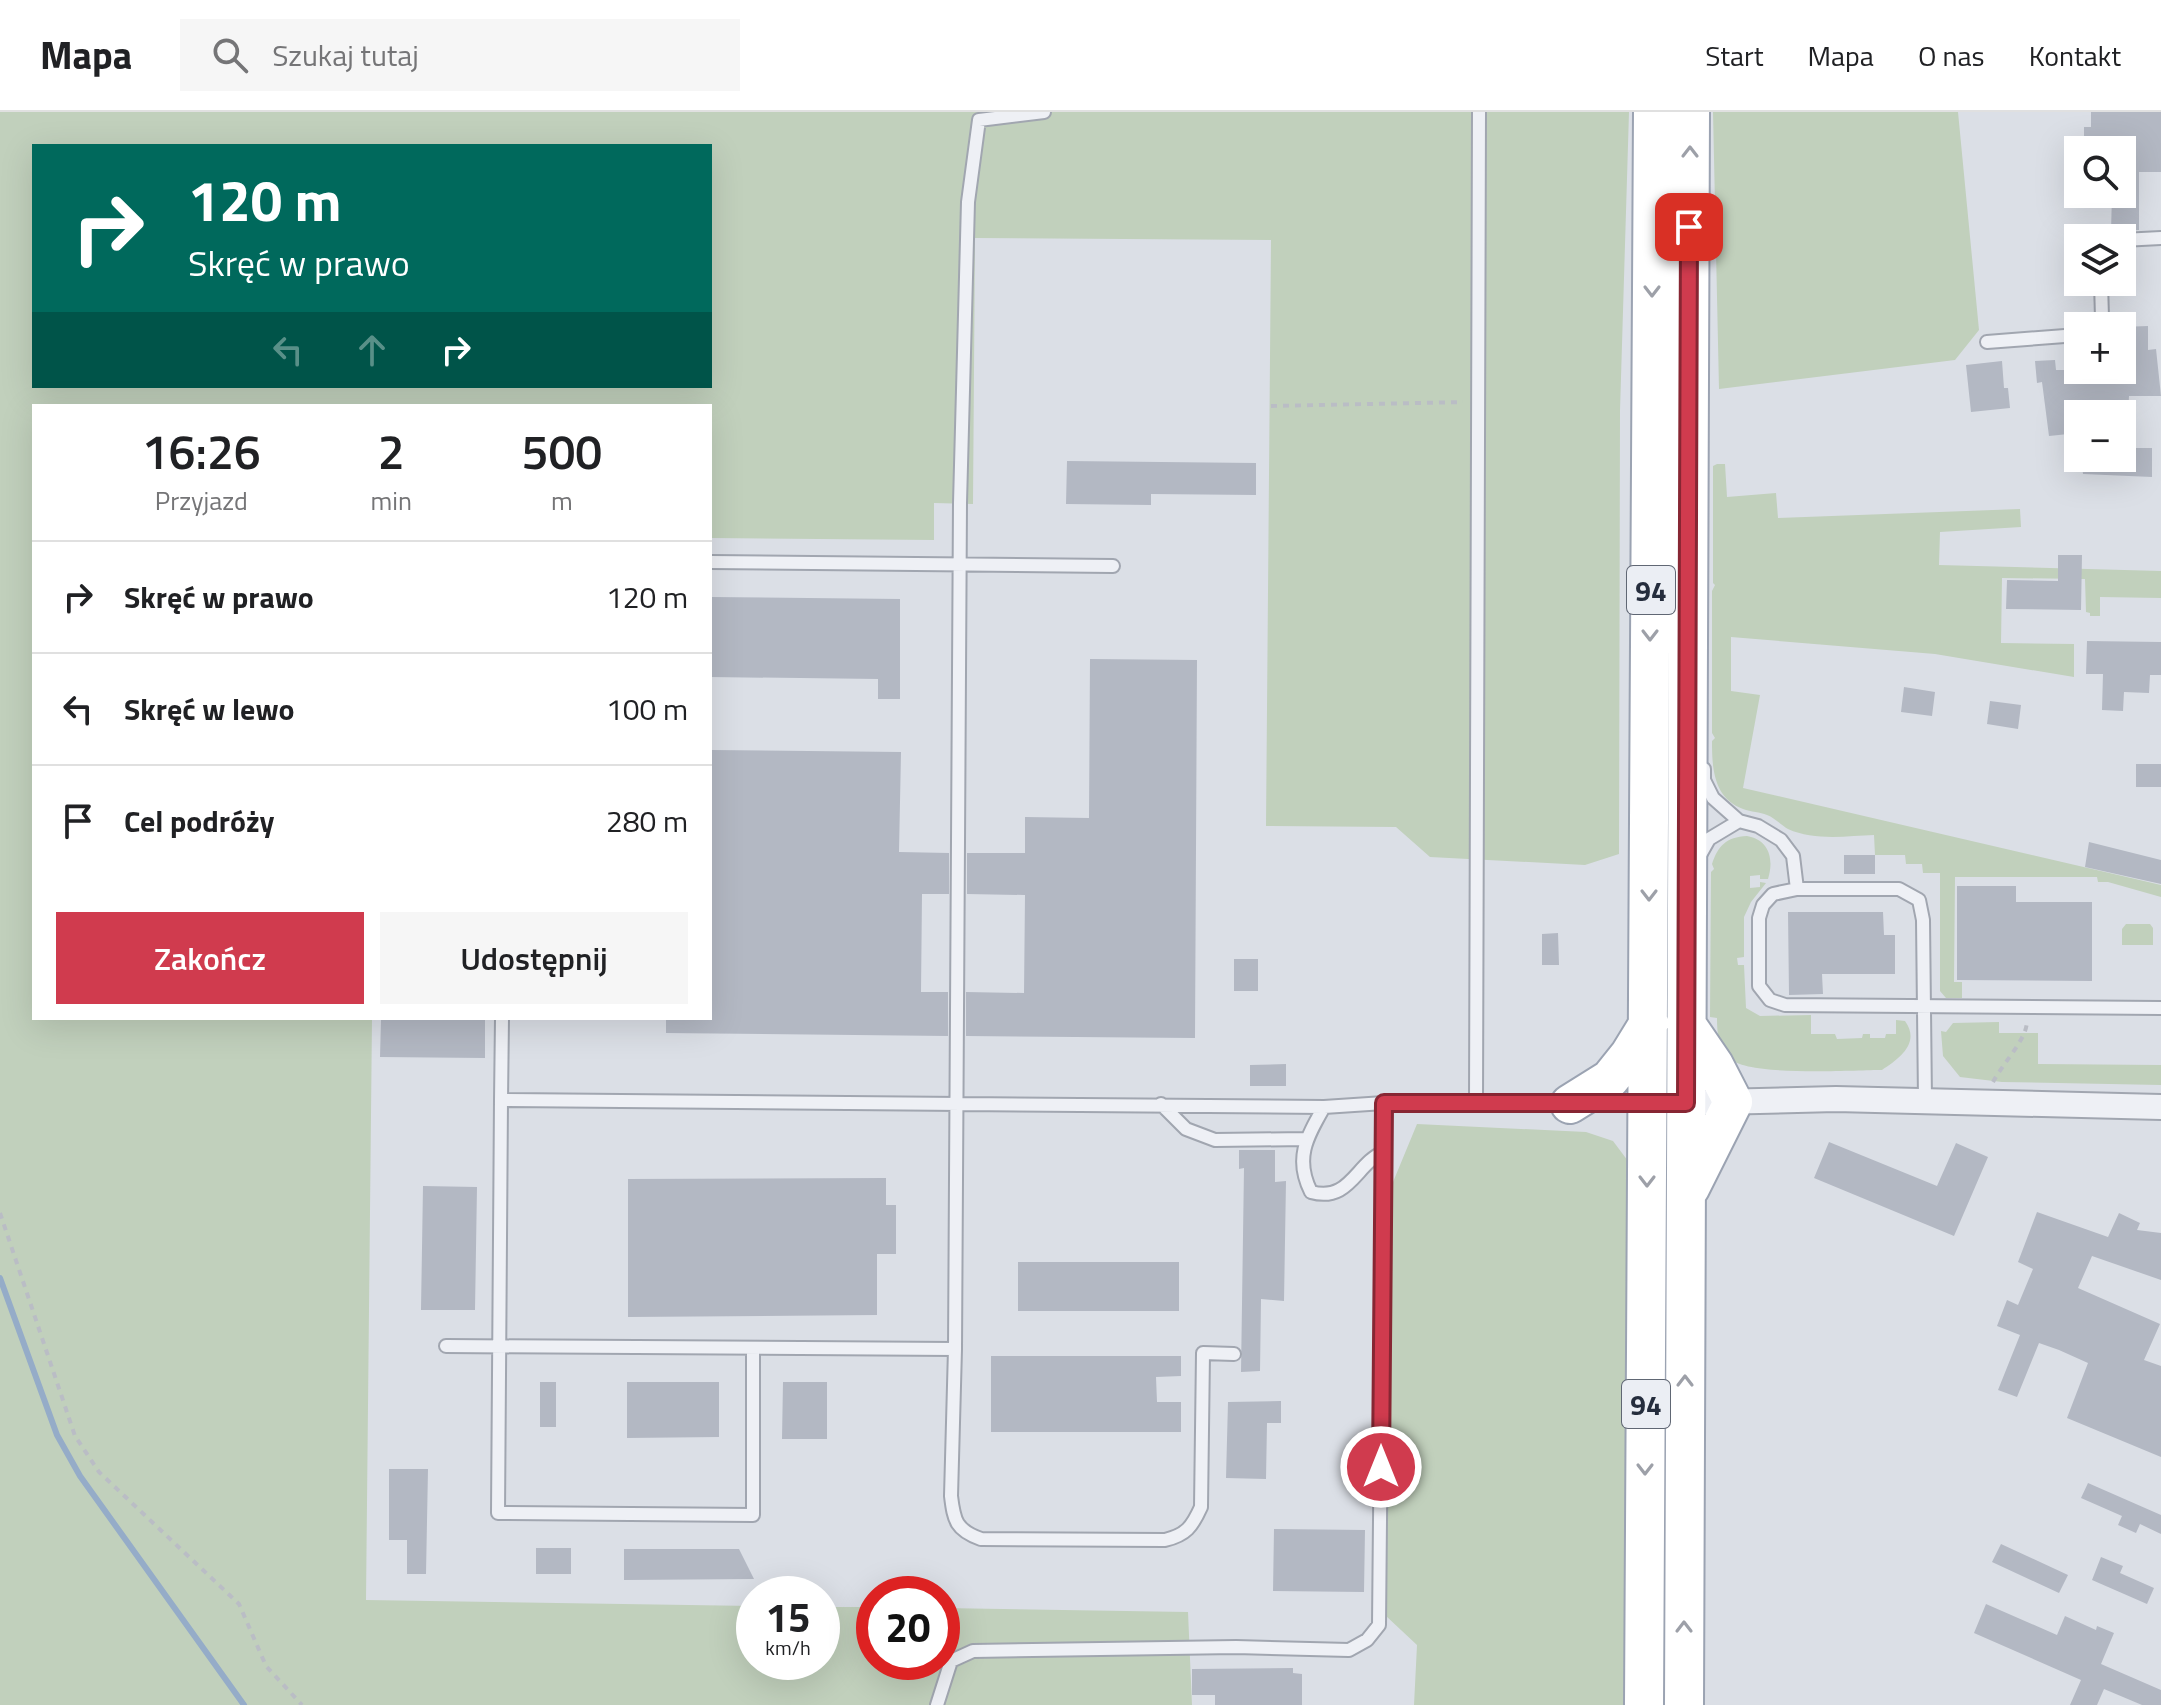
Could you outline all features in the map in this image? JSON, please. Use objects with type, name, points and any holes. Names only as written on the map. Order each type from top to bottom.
[{"type":"main road","name":"94","points":[[1653,112],[1667,1024],[1686,1103],[1684,1705]]},
{"type":"main road","name":"94","points":[[1644,1705],[1648,1103],[1667,1024],[1686,883],[1690,112]]},
{"type":"main road","points":[[1570,1104],[1610,1079],[1630,1054],[1667,1024],[1714,1065],[1733,1102],[1686,1197]]},
{"type":"street","points":[[1648,1103],[1836,1099],[2161,1107]]},
{"type":"lane","points":[[1044,112],[979,120],[968,202],[955,1104],[955,1349],[951,1496],[954,1518],[965,1533],[981,1539],[1165,1540],[1183,1536],[1201,1507],[1203,1353],[1234,1354]]},
{"type":"lane","points":[[1476,1103],[1479,112]]},
{"type":"lane","points":[[2136,239],[2161,238]]},
{"type":"lane","points":[[1987,342],[2064,336]]},
{"type":"lane","points":[[712,562],[1113,566]]},
{"type":"lane","points":[[1689,680],[1700,733]]},
{"type":"lane","points":[[1703,756],[1704,780],[1713,798],[1739,821],[1758,826],[1781,840],[1793,856],[1797,889]]},
{"type":"lane","points":[[1686,883],[1709,839],[1739,821]]},
{"type":"lane","points":[[1925,1100],[1924,1007],[1923,920],[1919,900],[1899,889],[1797,889],[1773,894],[1763,905],[1759,918],[1759,986],[1770,1000],[1785,1005],[1924,1007],[2028,1008],[2161,1008]]},
{"type":"lane","points":[[502,1020],[498,1513],[753,1515],[753,1348]]},
{"type":"lane","points":[[501,1100],[1324,1107],[1384,1103],[1648,1103]]},
{"type":"lane","points":[[937,1705],[951,1661],[973,1651],[1236,1647],[1349,1650],[1367,1640],[1379,1625],[1384,1103]]},
{"type":"lane","points":[[1161,1104],[1186,1129],[1215,1140],[1306,1139]]},
{"type":"lane","points":[[1324,1107],[1306,1139],[1302,1175],[1311,1192],[1322,1195],[1334,1193],[1362,1171],[1370,1158],[1384,1152]]},
{"type":"lane","points":[[446,1346],[955,1349]]},
{"type":"path","points":[[1271,406],[1477,401]]},
{"type":"path","points":[[1992,1084],[2009,1054],[2027,1033],[2028,1008]]},
{"type":"path","points":[[0,1213],[75,1436],[99,1472],[239,1604],[266,1666],[302,1705]]},
{"type":"green space","points":[[0,112],[1629,112],[1620,411],[1619,854],[1585,865],[1430,857],[1396,827],[1266,826],[1271,240],[975,238],[973,504],[934,503],[934,540],[712,538],[712,404],[32,404],[32,1020],[372,1020],[366,1600],[736,1606],[736,1680],[840,1680],[840,1607],[856,1607],[856,1680],[960,1680],[960,1608],[1188,1612],[1192,1705],[0,1705]]},
{"type":"green space","points":[[1713,112],[1958,112],[1979,330],[1955,360],[1719,389]]},
{"type":"green space","points":[[1725,464],[1727,497],[1776,493],[1778,518],[2020,509],[2021,527],[1940,532],[1939,565],[2161,571],[2161,598],[2100,597],[2100,616],[2090,616],[2086,612],[2085,579],[2002,578],[2001,643],[2074,644],[2074,677],[1935,654],[1731,637],[1731,691],[1760,695],[1743,788],[2161,885],[2161,897],[2098,882],[2097,877],[1955,877],[1954,982],[1962,982],[1962,998],[1946,998],[1940,991],[1940,873],[1923,873],[1922,864],[1906,864],[1905,855],[1875,855],[1874,835],[1831,837],[1798,833],[1767,815],[1733,804],[1716,781],[1712,751],[1715,738],[1712,733],[1712,591],[1715,585],[1713,466]]},
{"type":"green space","points":[[1747,836],[1765,846],[1770,865],[1768,879],[1760,879],[1760,875],[1750,876],[1750,888],[1760,887],[1760,882],[1766,883],[1744,917],[1744,957],[1737,958],[1738,965],[1744,965],[1746,1008],[1760,1016],[1811,1015],[1811,1034],[1835,1034],[1837,1039],[1862,1038],[1863,1034],[1870,1034],[1870,1038],[1885,1038],[1886,1034],[1896,1034],[1896,1020],[1905,1021],[1911,1036],[1906,1050],[1882,1070],[1756,1068],[1729,1058],[1722,1049],[1717,1018],[1710,1017],[1711,872],[1720,847],[1734,838]]},
{"type":"green space","points":[[2126,924],[2150,924],[2153,928],[2153,945],[2122,945],[2122,929]]},
{"type":"green space","points":[[1999,1022],[1999,1033],[2038,1033],[2038,1064],[2161,1065],[2161,1085],[2002,1082],[1960,1077],[1943,1056],[1941,1031],[1946,1032],[1953,1023]]},
{"type":"green space","points":[[1417,1124],[1586,1132],[1613,1141],[1631,1165],[1628,1705],[1414,1705],[1417,1645],[1386,1616],[1386,1199]]},
{"type":"building","points":[[2091,112],[2161,112],[2161,172],[2139,172],[2139,230],[2136,230],[2136,224],[2111,224],[2112,208],[2136,208],[2136,136],[2084,136],[2084,127],[2091,127]]},
{"type":"building","points":[[2136,326],[2148,326],[2148,350],[2156,349],[2161,396],[2129,396],[2129,400],[2064,400],[2064,434],[2049,436],[2042,382],[2037,383],[2035,361],[2055,360],[2056,370],[2064,370],[2064,384],[2136,384]]},
{"type":"building","points":[[2002,361],[2004,388],[2008,388],[2010,408],[1971,412],[1966,365]]},
{"type":"building","points":[[2136,448],[2152,448],[2152,477],[2083,474],[2136,472]]},
{"type":"building","points":[[1067,461],[1256,463],[1256,495],[1151,494],[1151,505],[1066,504]]},
{"type":"building","points":[[2058,555],[2082,555],[2081,610],[2006,609],[2007,580],[2058,581]]},
{"type":"building","points":[[712,597],[900,599],[900,699],[878,699],[878,679],[712,677]]},
{"type":"building","points":[[2087,641],[2161,642],[2161,675],[2150,675],[2149,693],[2124,692],[2123,711],[2102,710],[2103,674],[2086,674]]},
{"type":"building","points":[[1090,659],[1197,660],[1195,1038],[966,1036],[966,992],[1024,993],[1025,895],[967,894],[967,853],[1025,853],[1025,817],[1089,818]]},
{"type":"building","points":[[1904,687],[1935,692],[1932,716],[1901,712]]},
{"type":"building","points":[[1990,701],[2021,705],[2018,729],[1987,724]]},
{"type":"building","points":[[712,750],[901,752],[899,852],[949,853],[949,894],[922,894],[921,992],[948,992],[948,1036],[666,1033],[666,1020],[712,1020]]},
{"type":"building","points":[[2136,764],[2161,764],[2161,787],[2136,787]]},
{"type":"building","points":[[2089,842],[2161,860],[2161,884],[2085,867]]},
{"type":"building","points":[[1844,855],[1875,855],[1875,874],[1844,874]]},
{"type":"building","points":[[1957,886],[2016,886],[2016,902],[2092,902],[2092,981],[1957,980]]},
{"type":"building","points":[[1788,912],[1883,912],[1884,935],[1895,935],[1895,974],[1822,974],[1823,994],[1789,995]]},
{"type":"building","points":[[1558,933],[1559,965],[1542,965],[1542,934]]},
{"type":"building","points":[[1234,959],[1258,959],[1258,991],[1234,991]]},
{"type":"building","points":[[381,1020],[485,1020],[485,1058],[380,1057]]},
{"type":"building","points":[[1286,1064],[1286,1086],[1250,1086],[1250,1065]]},
{"type":"building","points":[[1829,1142],[1937,1186],[1956,1143],[1988,1157],[1954,1236],[1814,1178]]},
{"type":"building","points":[[1239,1150],[1275,1150],[1275,1182],[1286,1181],[1284,1301],[1261,1299],[1260,1371],[1241,1372],[1244,1168],[1239,1169]]},
{"type":"building","points":[[886,1178],[886,1205],[896,1205],[896,1254],[877,1254],[877,1315],[628,1317],[628,1179]]},
{"type":"building","points":[[423,1186],[477,1187],[475,1310],[421,1310]]},
{"type":"building","points":[[2037,1212],[2108,1237],[2119,1213],[2140,1223],[2137,1230],[2161,1233],[2161,1280],[2092,1256],[2078,1288],[2160,1324],[2144,1360],[2161,1366],[2161,1457],[2067,1418],[2088,1363],[2059,1350],[2039,1343],[2017,1397],[1998,1390],[2020,1335],[1997,1326],[2007,1300],[2018,1305],[2033,1269],[2018,1262]]},
{"type":"building","points":[[1018,1262],[1179,1262],[1179,1311],[1018,1311]]},
{"type":"building","points":[[991,1356],[1181,1356],[1181,1376],[1156,1377],[1157,1402],[1181,1402],[1181,1432],[991,1432]]},
{"type":"building","points":[[540,1382],[556,1382],[556,1427],[540,1427]]},
{"type":"building","points":[[627,1382],[719,1382],[719,1437],[627,1438]]},
{"type":"building","points":[[783,1382],[827,1382],[827,1439],[782,1439]]},
{"type":"building","points":[[1281,1401],[1281,1423],[1267,1423],[1266,1479],[1226,1478],[1228,1402]]},
{"type":"building","points":[[389,1469],[428,1469],[426,1574],[407,1574],[407,1540],[389,1540]]},
{"type":"building","points":[[2088,1483],[2161,1515],[2161,1534],[2140,1524],[2136,1533],[2118,1525],[2122,1516],[2081,1498]]},
{"type":"building","points":[[1274,1529],[1365,1530],[1364,1592],[1273,1591]]},
{"type":"building","points":[[2001,1544],[2068,1575],[2059,1593],[1992,1562]]},
{"type":"building","points":[[536,1548],[571,1548],[571,1574],[536,1574]]},
{"type":"building","points":[[624,1549],[739,1549],[752,1576],[736,1576],[736,1579],[624,1580]]},
{"type":"building","points":[[2101,1557],[2123,1566],[2120,1573],[2154,1588],[2147,1604],[2092,1580]]},
{"type":"building","points":[[1986,1604],[2057,1635],[2065,1616],[2096,1630],[2097,1626],[2114,1633],[2101,1664],[2161,1690],[2161,1705],[2142,1705],[2104,1689],[2097,1705],[2070,1705],[2081,1680],[1974,1633]]},
{"type":"building","points":[[1293,1668],[1293,1673],[1302,1674],[1302,1705],[1215,1705],[1215,1695],[1192,1695],[1192,1669]]},
{"type":"waterway","points":[[0,1278],[57,1435],[80,1476],[244,1705]]},
{"type":"route","points":[[1381,1467],[1384,1103],[1686,1103],[1689,227]]}]
